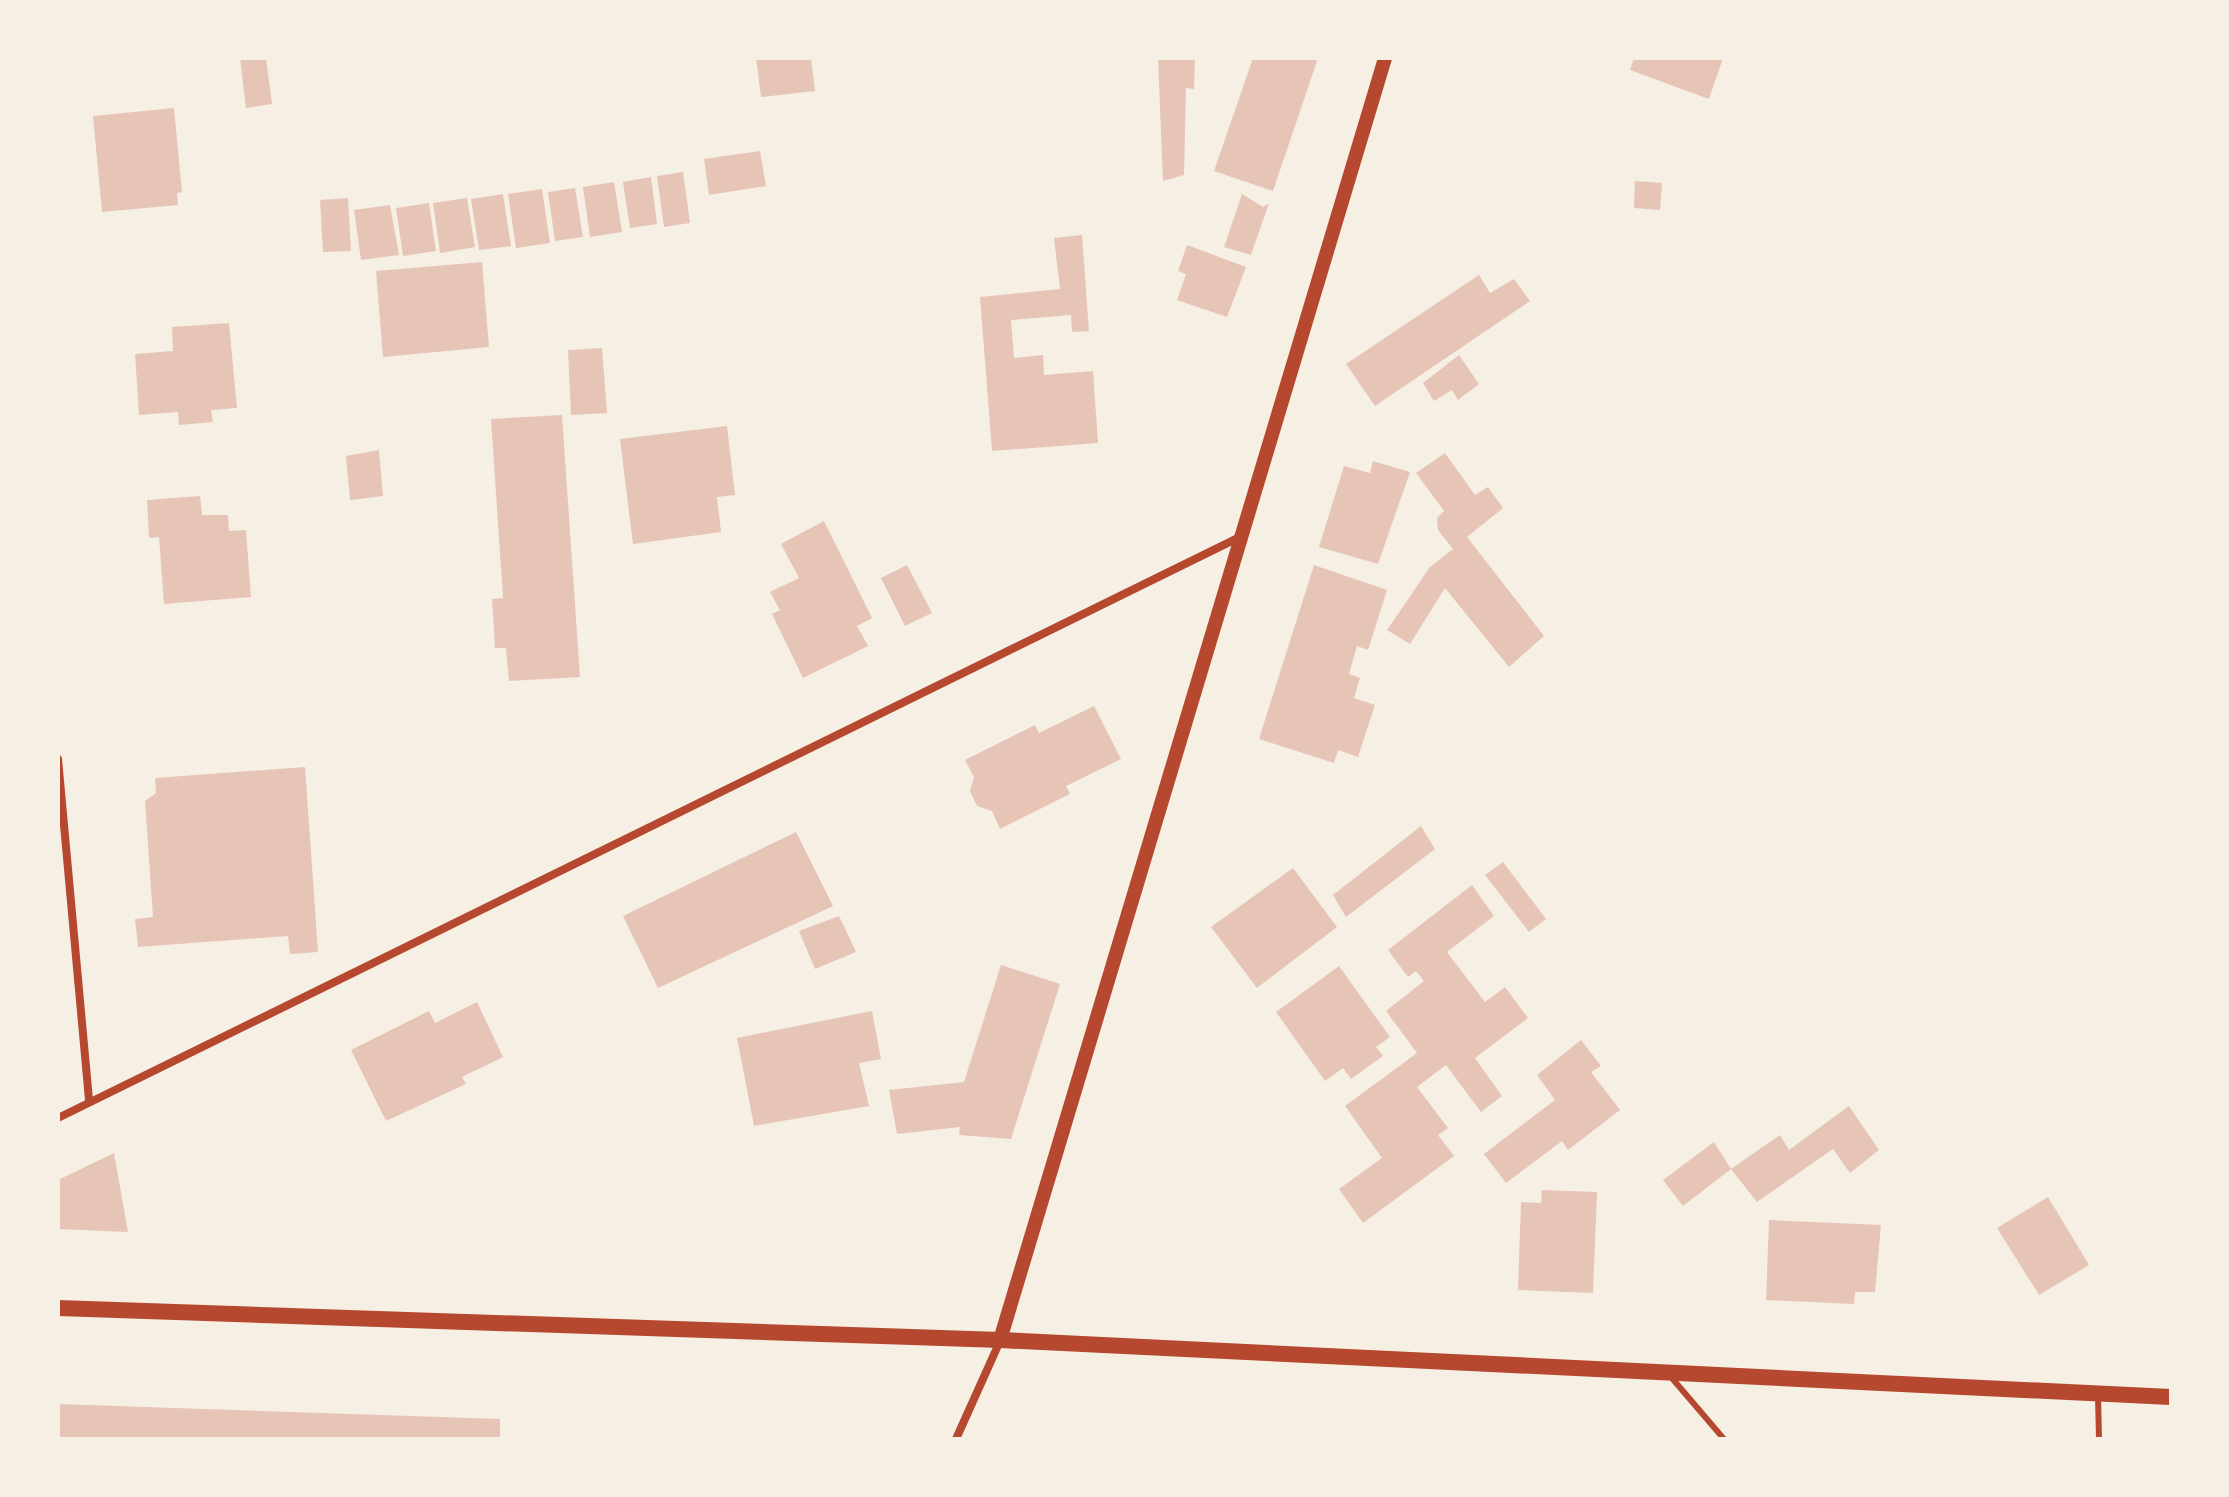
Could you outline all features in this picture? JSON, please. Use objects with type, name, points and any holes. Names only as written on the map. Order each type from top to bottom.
[{"type":"main road","points":[[58,1308],[1000,1340],[2171,1397]]},
{"type":"street","points":[[956,1439],[1000,1340],[1244,536],[1385,58]]},
{"type":"street","points":[[58,1118],[1244,536]]},
{"type":"street","points":[[58,759],[89,1102]]},
{"type":"lane","points":[[1668,1374],[1724,1439]]},
{"type":"lane","points":[[2098,1393],[2099,1439]]},
{"type":"building","points":[[240,58],[266,58],[272,104],[246,108]]},
{"type":"building","points":[[756,58],[811,58],[815,91],[761,97]]},
{"type":"building","points":[[1158,58],[1195,58],[1194,89],[1186,88],[1184,175],[1163,181]]},
{"type":"building","points":[[1253,58],[1318,58],[1273,191],[1214,171]]},
{"type":"building","points":[[1634,58],[1723,58],[1709,99],[1630,70]]},
{"type":"building","points":[[174,108],[182,192],[177,193],[178,205],[102,212],[93,116]]},
{"type":"building","points":[[760,151],[766,186],[709,195],[704,159]]},
{"type":"building","points":[[683,172],[690,223],[664,227],[657,176]]},
{"type":"building","points":[[651,177],[657,224],[630,228],[623,182]]},
{"type":"building","points":[[1635,181],[1662,183],[1660,210],[1634,208]]},
{"type":"building","points":[[614,182],[622,232],[590,237],[583,187]]},
{"type":"building","points":[[575,188],[583,237],[555,241],[548,192]]},
{"type":"building","points":[[542,189],[550,243],[516,248],[508,194]]},
{"type":"building","points":[[503,194],[511,246],[479,250],[471,199]]},
{"type":"building","points":[[1242,194],[1263,207],[1269,203],[1251,255],[1224,247]]},
{"type":"building","points":[[348,198],[351,251],[323,252],[320,200]]},
{"type":"building","points":[[467,198],[475,247],[440,253],[433,203]]},
{"type":"building","points":[[429,203],[436,251],[403,256],[396,208]]},
{"type":"building","points":[[390,205],[399,255],[361,260],[354,210]]},
{"type":"building","points":[[1082,235],[1089,331],[1072,332],[1071,315],[1011,320],[1014,358],[1043,355],[1044,375],[1093,371],[1098,443],[992,451],[980,297],[1060,289],[1054,238]]},
{"type":"building","points":[[1187,245],[1246,267],[1227,317],[1177,300],[1186,274],[1178,271]]},
{"type":"building","points":[[482,262],[489,347],[383,357],[376,271]]},
{"type":"building","points":[[1479,275],[1490,293],[1514,279],[1530,301],[1375,406],[1346,364]]},
{"type":"building","points":[[229,323],[237,408],[211,410],[213,422],[179,425],[178,412],[139,415],[135,354],[173,351],[172,327]]},
{"type":"building","points":[[602,348],[607,413],[571,415],[568,350]]},
{"type":"building","points":[[1459,355],[1479,384],[1458,400],[1452,390],[1434,401],[1423,383]]},
{"type":"building","points":[[562,415],[580,677],[509,681],[506,648],[495,648],[492,599],[503,598],[491,419]]},
{"type":"building","points":[[727,426],[735,495],[717,497],[721,532],[633,544],[620,439]]},
{"type":"building","points":[[379,450],[383,496],[350,500],[346,456]]},
{"type":"building","points":[[1445,453],[1475,495],[1488,487],[1503,508],[1467,537],[1544,636],[1509,667],[1445,588],[1410,644],[1387,630],[1430,567],[1453,549],[1438,530],[1437,518],[1444,511],[1416,473]]},
{"type":"building","points":[[1373,461],[1410,472],[1378,564],[1319,547],[1344,466],[1370,473]]},
{"type":"building","points":[[200,496],[202,515],[228,515],[229,531],[246,530],[251,597],[164,604],[159,537],[149,538],[147,500]]},
{"type":"building","points":[[824,521],[872,618],[857,626],[868,646],[803,678],[772,614],[780,610],[770,592],[799,578],[781,544]]},
{"type":"building","points":[[907,565],[932,613],[905,626],[881,578]]},
{"type":"building","points":[[1314,565],[1387,590],[1368,650],[1357,646],[1349,674],[1360,678],[1354,698],[1375,705],[1358,757],[1338,750],[1334,763],[1259,739]]},
{"type":"building","points":[[1094,706],[1121,759],[1066,786],[1070,794],[1000,829],[992,811],[977,806],[970,791],[974,777],[965,760],[1035,725],[1039,733]]},
{"type":"building","points":[[305,767],[318,952],[290,954],[288,936],[138,947],[135,919],[153,917],[145,801],[156,793],[155,778]]},
{"type":"building","points":[[1421,826],[1435,849],[1346,917],[1333,895]]},
{"type":"building","points":[[796,832],[833,906],[658,988],[623,916]]},
{"type":"building","points":[[1503,862],[1546,919],[1529,932],[1485,875]]},
{"type":"building","points":[[1293,868],[1337,927],[1257,988],[1211,927]]},
{"type":"building","points":[[1472,885],[1494,916],[1447,952],[1485,1002],[1505,987],[1528,1018],[1475,1058],[1502,1096],[1481,1112],[1446,1065],[1417,1087],[1448,1128],[1438,1135],[1454,1156],[1363,1223],[1339,1189],[1382,1158],[1345,1106],[1417,1053],[1386,1011],[1424,981],[1416,971],[1408,977],[1388,950]]},
{"type":"building","points":[[839,916],[856,952],[815,969],[799,931]]},
{"type":"building","points":[[1001,965],[1060,984],[1011,1139],[959,1135],[960,1127],[897,1134],[889,1090],[964,1082]]},
{"type":"building","points":[[1339,966],[1390,1037],[1376,1047],[1383,1056],[1351,1079],[1343,1068],[1325,1081],[1276,1012]]},
{"type":"building","points":[[477,1002],[503,1057],[462,1077],[466,1084],[386,1121],[351,1050],[429,1011],[435,1023]]},
{"type":"building","points":[[872,1011],[881,1059],[859,1063],[869,1106],[754,1126],[737,1038]]},
{"type":"building","points":[[1581,1040],[1601,1066],[1591,1072],[1620,1110],[1568,1150],[1562,1141],[1506,1183],[1484,1154],[1555,1100],[1537,1075]]},
{"type":"building","points":[[1849,1106],[1879,1150],[1850,1173],[1833,1149],[1757,1202],[1731,1169],[1780,1135],[1789,1150]]},
{"type":"building","points":[[1714,1142],[1731,1169],[1683,1206],[1663,1180]]},
{"type":"building","points":[[114,1153],[128,1232],[58,1229],[58,1180]]},
{"type":"building","points":[[1542,1190],[1597,1192],[1593,1293],[1518,1290],[1521,1202],[1541,1203]]},
{"type":"building","points":[[2048,1197],[2089,1265],[2039,1295],[1997,1228]]},
{"type":"building","points":[[1769,1220],[1881,1225],[1875,1292],[1855,1292],[1854,1304],[1766,1300]]},
{"type":"building","points":[[58,1404],[500,1419],[500,1439],[58,1439]]}]
